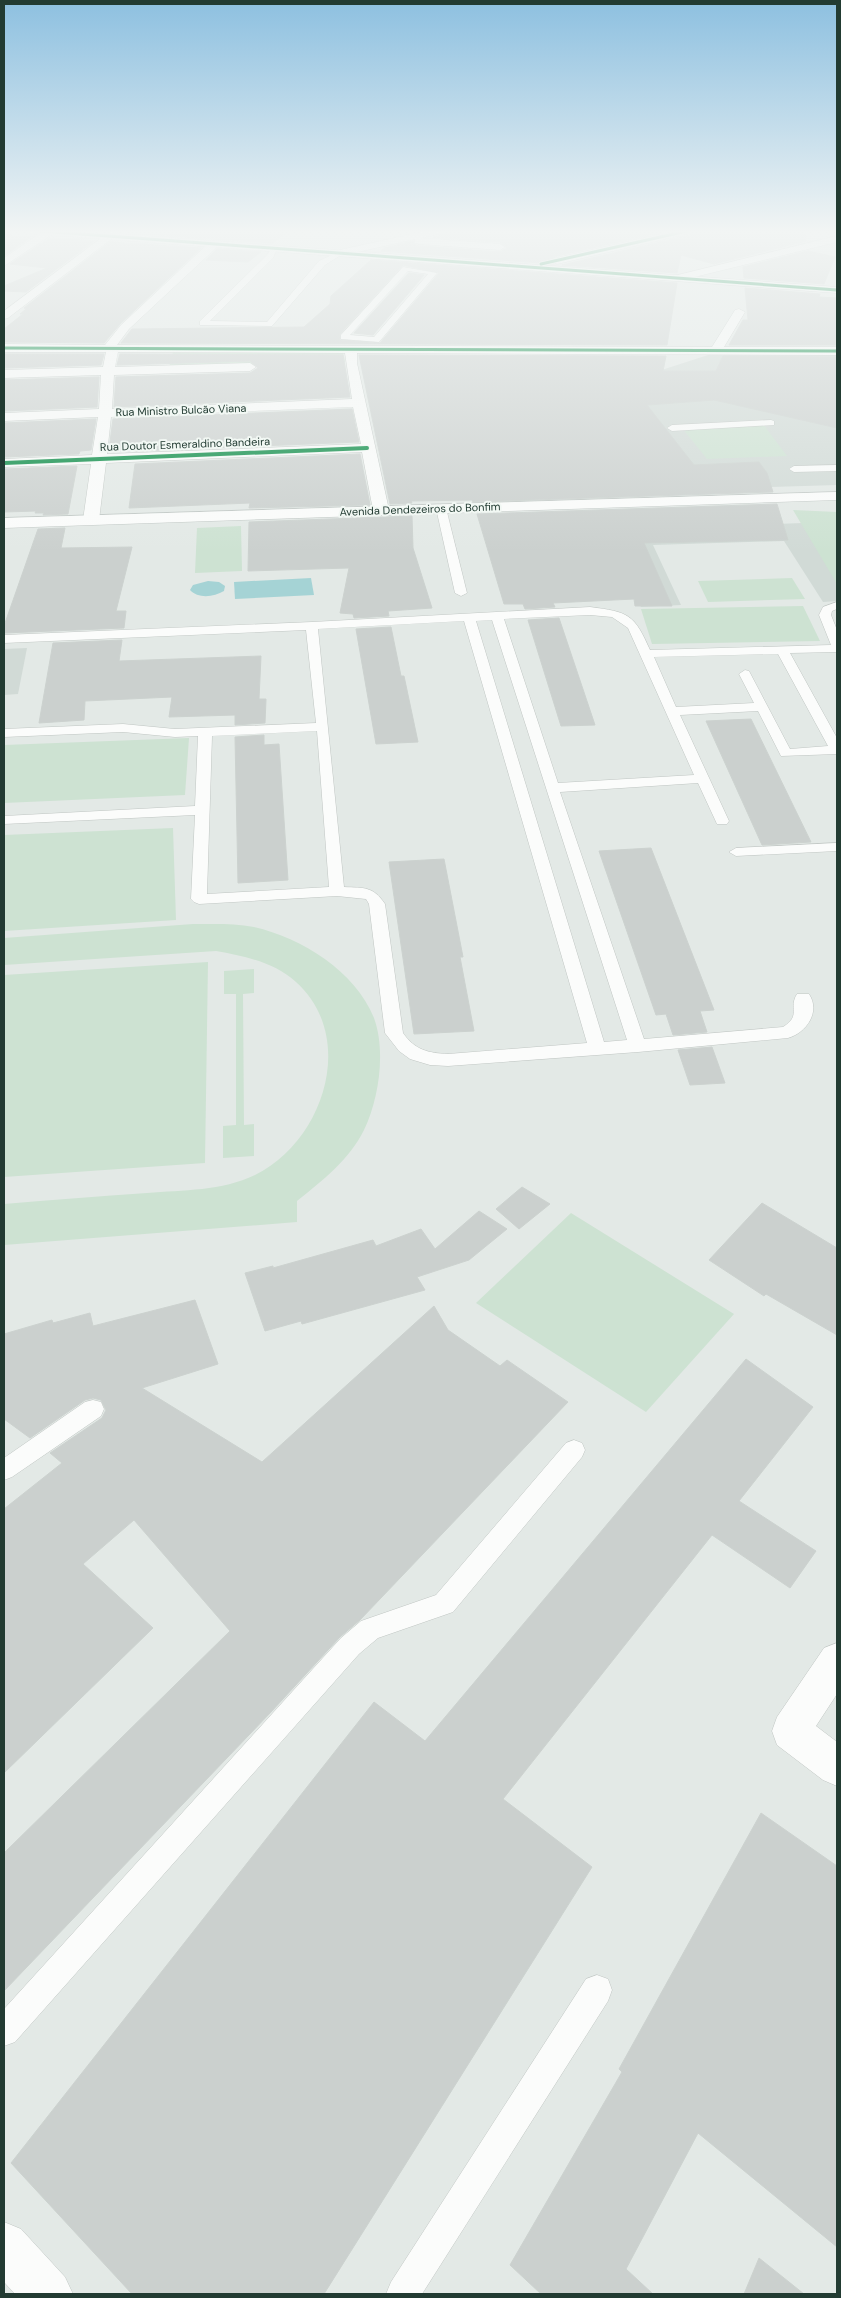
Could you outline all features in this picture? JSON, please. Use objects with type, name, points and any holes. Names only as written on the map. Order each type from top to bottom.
[{"type":"street","points":[[91,520],[100,459],[108,372],[113,348],[111,344],[117,337]]},
{"type":"street","points":[[716,351],[724,337]]},
{"type":"street","points":[[4,348],[113,348],[350,354],[837,350]]},
{"type":"street","points":[[350,354],[367,448],[381,510]]},
{"type":"street","points":[[4,374],[264,366]]},
{"type":"street","name":"Rua Ministro Bulcão Viana","points":[[4,417],[359,403]]},
{"type":"street","name":"Rua Doutor Esmeraldino Bandeira","points":[[4,463],[367,448]]},
{"type":"street","name":"Avenida Dendezeiros do Bonfim","points":[[6,524],[837,496]]},
{"type":"street","points":[[837,1661],[791,1732],[837,1766]]},
{"type":"street","points":[[4,2246],[48,2294]]},
{"type":"lane","points":[[344,337],[350,354],[378,337]]},
{"type":"lane","points":[[672,428],[771,423]]},
{"type":"lane","points":[[794,469],[837,468]]},
{"type":"lane","points":[[441,508],[461,593]]},
{"type":"lane","points":[[837,605],[827,608],[824,615],[837,644]]},
{"type":"lane","points":[[4,639],[590,612],[615,614],[633,626],[722,821]]},
{"type":"lane","points":[[497,617],[638,1046]]},
{"type":"lane","points":[[469,618],[596,1049]]},
{"type":"lane","points":[[312,626],[337,891]]},
{"type":"lane","points":[[646,654],[837,648]]},
{"type":"lane","points":[[745,674],[786,753],[837,750],[782,650]]},
{"type":"lane","points":[[671,711],[762,707]]},
{"type":"lane","points":[[4,734],[123,728],[156,732],[205,732],[323,727]]},
{"type":"lane","points":[[205,732],[199,899],[337,891],[366,892],[372,896],[377,904],[394,1033],[402,1046],[411,1054],[429,1059],[448,1060],[770,1035],[788,1032],[800,1024],[804,1012],[803,998]]},
{"type":"lane","points":[[552,788],[703,780]]},
{"type":"lane","points":[[4,820],[201,810]]},
{"type":"lane","points":[[736,852],[837,847]]},
{"type":"lane","points":[[4,1470],[93,1409]]},
{"type":"lane","points":[[4,2031],[350,1646],[370,1630],[444,1604],[574,1450]]},
{"type":"lane","points":[[403,2294],[597,1990]]},
{"type":"shaded area","points":[[708,355],[837,355],[837,485],[665,490],[597,391]]},
{"type":"shaded area","points":[[803,523],[837,574],[837,601],[823,602],[784,541],[653,545],[681,605],[641,607],[608,530]]},
{"type":"shaded area","points":[[27,648],[18,694],[4,695],[4,649]]},
{"type":"green space","points":[[173,352],[343,352],[345,362],[169,367]]},
{"type":"green space","points":[[763,424],[787,456],[707,459],[683,429]]},
{"type":"green space","points":[[793,510],[837,512],[837,584]]},
{"type":"green space","points":[[241,526],[242,571],[195,573],[197,528]]},
{"type":"green space","points":[[792,578],[805,599],[708,602],[698,581]]},
{"type":"green space","points":[[803,606],[820,641],[652,644],[641,609]]},
{"type":"green space","points":[[189,738],[185,795],[4,803],[4,745]]},
{"type":"green space","points":[[173,828],[176,920],[4,931],[4,835]]},
{"type":"green space","points":[[193,924],[239,925],[272,932],[308,948],[325,959],[354,986],[374,1018],[380,1045],[379,1075],[374,1104],[358,1141],[335,1169],[297,1201],[297,1222],[4,1245],[4,1204],[188,1190],[229,1184],[255,1175],[279,1160],[299,1139],[314,1114],[324,1087],[328,1059],[325,1031],[315,1005],[296,982],[278,969],[248,958],[216,951],[4,965],[4,938]]},
{"type":"green space","points":[[208,962],[205,1163],[4,1177],[4,975]]},
{"type":"green space","points":[[254,969],[254,993],[243,994],[244,1125],[254,1124],[254,1156],[223,1158],[223,1126],[236,1125],[236,994],[224,994],[224,971]]},
{"type":"green space","points":[[571,1213],[734,1314],[646,1412],[476,1303]]},
{"type":"water","points":[[311,578],[314,595],[235,599],[234,582]]},
{"type":"water","points":[[208,581],[219,582],[225,586],[224,591],[216,595],[202,596],[190,590],[193,585]]},
{"type":"building","points":[[4,337],[109,337],[104,343],[4,342]]},
{"type":"building","points":[[126,337],[340,337],[340,340],[380,343],[385,337],[668,337],[667,345],[121,343]]},
{"type":"building","points":[[733,337],[837,337],[837,345],[729,345]]},
{"type":"building","points":[[4,354],[104,354],[101,365],[4,368]]},
{"type":"building","points":[[120,354],[343,355],[350,397],[114,407],[116,377],[250,373],[258,368],[250,361],[117,365]]},
{"type":"building","points":[[359,355],[666,356],[663,371],[716,371],[723,356],[837,357],[837,428],[714,400],[647,405],[694,465],[759,462],[767,473],[773,492],[473,502],[472,500],[411,501],[412,503],[390,504]]},
{"type":"building","points":[[99,377],[97,407],[4,411],[4,380]]},
{"type":"building","points":[[352,409],[359,442],[136,451],[136,449],[109,450],[113,419]]},
{"type":"building","points":[[96,419],[91,450],[80,451],[79,454],[4,457],[4,423]]},
{"type":"building","points":[[360,454],[370,505],[249,508],[250,503],[129,508],[135,464]]},
{"type":"building","points":[[77,466],[68,514],[43,515],[44,513],[35,513],[36,511],[4,512],[4,469]]},
{"type":"building","points":[[777,504],[788,540],[644,543],[672,606],[635,606],[634,599],[553,603],[555,607],[525,609],[523,604],[504,604],[477,514]]},
{"type":"building","points":[[412,516],[413,548],[432,608],[388,611],[389,616],[354,618],[353,614],[340,613],[349,568],[248,571],[249,522]]},
{"type":"building","points":[[65,528],[61,548],[132,547],[116,611],[126,611],[124,628],[4,633],[4,626],[38,529]]},
{"type":"building","points":[[559,618],[595,725],[561,726],[528,620]]},
{"type":"building","points":[[391,627],[418,742],[376,744],[356,629]]},
{"type":"building","points":[[122,640],[119,661],[261,656],[259,699],[266,699],[265,723],[235,725],[235,715],[169,717],[172,697],[85,701],[84,720],[39,723],[53,643]]},
{"type":"building","points":[[751,719],[811,842],[762,845],[706,721]]},
{"type":"building","points":[[264,735],[264,745],[279,744],[288,880],[238,883],[235,737]]},
{"type":"building","points":[[651,848],[714,1010],[700,1011],[707,1032],[673,1035],[666,1014],[656,1015],[599,851]]},
{"type":"building","points":[[444,859],[463,957],[460,957],[474,1031],[414,1034],[389,862]]},
{"type":"building","points":[[712,1047],[725,1083],[690,1085],[678,1050]]},
{"type":"building","points":[[522,1187],[550,1204],[519,1229],[496,1209]]},
{"type":"building","points":[[762,1203],[837,1248],[837,1335],[766,1294],[764,1296],[709,1260]]},
{"type":"building","points":[[479,1211],[507,1229],[469,1260],[417,1277],[425,1290],[302,1324],[301,1321],[265,1331],[245,1273],[273,1266],[273,1268],[373,1240],[376,1246],[421,1229],[435,1249]]},
{"type":"building","points":[[195,1300],[218,1364],[142,1388],[262,1462],[434,1306],[448,1330],[500,1366],[507,1360],[568,1402],[360,1620],[340,1637],[271,1712],[4,1991],[4,1853],[230,1631],[134,1520],[83,1564],[153,1628],[4,1773],[4,1509],[62,1463],[50,1453],[102,1418],[106,1410],[101,1400],[93,1398],[85,1400],[30,1438],[4,1419],[4,1334],[52,1320],[53,1323],[90,1313],[93,1326]]},
{"type":"building","points":[[746,1359],[813,1407],[739,1501],[816,1551],[790,1588],[712,1535],[503,1799],[592,1867],[324,2294],[132,2294],[11,2163],[374,1702],[425,1741]]},
{"type":"building","points":[[761,1813],[837,1866],[837,2247],[698,2133],[626,2269],[653,2294],[541,2294],[510,2265],[622,2072],[619,2069]]},
{"type":"building","points":[[759,2258],[804,2294],[744,2294]]},
{"type":"cycle path","points":[[4,348],[837,351]]},
{"type":"cycle path","points":[[4,463],[367,448]]}]
